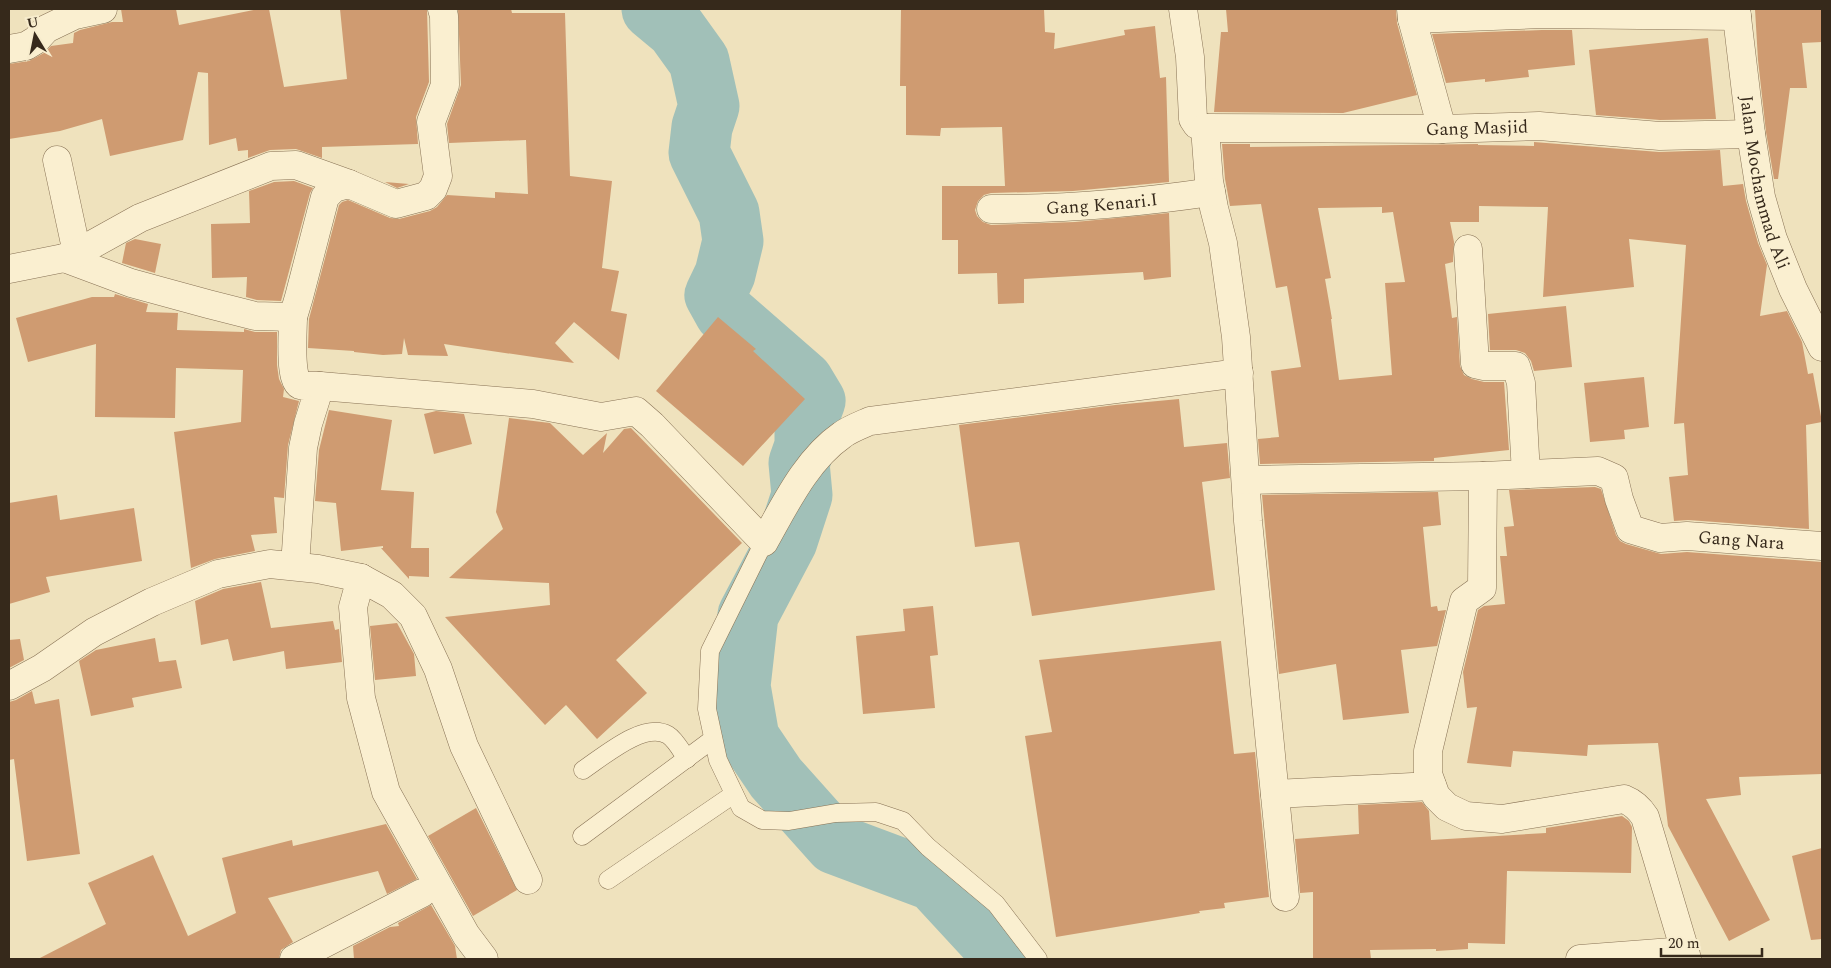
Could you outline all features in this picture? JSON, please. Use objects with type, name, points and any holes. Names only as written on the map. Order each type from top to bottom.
[{"type":"street","points":[[9,50],[26,46],[36,40],[46,28],[75,16],[103,9]]},
{"type":"street","points":[[9,269],[71,256],[140,218],[271,166],[296,165],[349,184],[396,204],[426,196],[433,189],[438,176],[431,122],[444,84],[444,16],[442,9]]},
{"type":"street","points":[[1183,9],[1190,57],[1193,119],[1197,125],[1205,128],[1211,192],[1223,244],[1236,337],[1248,520],[1285,897]]},
{"type":"street","points":[[1442,129],[1411,14],[1736,12]]},
{"type":"street","name":"Jalan Mochammad Ali","points":[[1736,12],[1761,197],[1773,239],[1793,289],[1819,336]]},
{"type":"street","name":"Gang Masjid","points":[[1205,128],[1442,129],[1539,126],[1660,136],[1751,134]]},
{"type":"street","points":[[57,160],[71,256]]},
{"type":"street","points":[[349,184],[334,188],[326,196],[293,317],[293,370],[295,380],[300,385],[533,404],[601,417],[636,411],[652,425],[764,542],[794,489],[816,458],[842,435],[870,421],[1239,373]]},
{"type":"street","name":"Gang Kenari.I","points":[[992,209],[1096,206],[1150,201],[1211,192]]},
{"type":"street","points":[[1246,480],[1526,474],[1521,383],[1516,366],[1484,366],[1475,364],[1468,249]]},
{"type":"street","points":[[71,256],[131,283],[256,316],[293,317]]},
{"type":"street","points":[[295,566],[303,448],[308,424],[320,386]]},
{"type":"street","name":"Gang Nara","points":[[1526,474],[1598,471],[1614,478],[1619,499],[1630,529],[1660,538],[1687,536],[1822,546]]},
{"type":"street","points":[[1483,476],[1482,588],[1464,601],[1428,752],[1428,774],[1436,796],[1447,807],[1466,816],[1502,819],[1624,799],[1631,802],[1641,811],[1645,817],[1686,955],[1580,959]]},
{"type":"street","points":[[9,686],[42,668],[94,632],[152,602],[218,574],[270,564],[318,569],[361,578],[392,595],[412,616],[438,668],[464,746],[528,880]]},
{"type":"street","points":[[361,578],[353,607],[361,698],[386,792],[466,935],[484,959]]},
{"type":"street","points":[[1275,794],[1432,786]]},
{"type":"street","points":[[294,959],[422,893]]},
{"type":"lane","points":[[764,542],[710,651],[707,709],[718,760],[740,808],[762,820],[789,821],[836,813],[876,812],[903,821],[928,847],[996,904],[1038,959]]},
{"type":"lane","points":[[583,770],[634,737],[644,732],[655,730],[670,735],[687,759]]},
{"type":"lane","points":[[582,836],[713,739]]},
{"type":"lane","points":[[608,880],[734,794]]},
{"type":"building","points":[[121,9],[176,9],[179,25],[259,9],[269,9],[284,87],[347,79],[340,9],[427,9],[429,82],[416,117],[418,144],[322,147],[322,158],[296,149],[270,150],[248,158],[248,150],[238,151],[236,138],[209,145],[208,73],[198,72],[183,140],[110,156],[102,119],[60,131],[9,139],[9,64],[29,61],[44,53],[51,46],[73,43],[74,33],[80,30],[112,22],[123,22]]},
{"type":"building","points":[[458,9],[511,9],[512,13],[565,13],[570,176],[612,181],[602,268],[619,271],[611,311],[627,314],[619,360],[574,322],[555,343],[574,363],[444,344],[448,356],[408,355],[404,338],[402,354],[383,355],[308,348],[309,319],[339,205],[342,202],[348,200],[390,218],[399,219],[430,211],[437,207],[447,195],[495,198],[495,192],[528,194],[526,140],[449,143],[447,124],[461,85]]},
{"type":"building","points":[[901,9],[1044,9],[1045,32],[1055,33],[1054,49],[1125,35],[1124,30],[1155,26],[1160,78],[1166,77],[1169,182],[1073,191],[991,193],[984,195],[978,201],[975,210],[977,216],[983,222],[991,225],[1075,222],[1169,213],[1171,277],[1144,280],[1143,272],[1024,279],[1024,303],[998,304],[997,273],[958,274],[958,240],[942,240],[942,186],[1005,186],[1002,127],[941,128],[940,136],[906,135],[906,86],[900,86]]},
{"type":"building","points":[[1226,9],[1396,9],[1397,23],[1417,95],[1343,113],[1214,112],[1221,32],[1228,32]]},
{"type":"building","points":[[1755,9],[1822,9],[1822,42],[1802,43],[1807,88],[1790,88],[1778,179],[1774,179],[1766,132],[1758,60]]},
{"type":"building","points":[[1572,30],[1575,65],[1528,70],[1529,77],[1485,82],[1485,79],[1446,83],[1432,34]]},
{"type":"building","points":[[1708,38],[1716,119],[1660,120],[1596,115],[1589,50]]},
{"type":"building","points":[[1534,142],[1659,152],[1720,150],[1723,186],[1743,184],[1758,243],[1767,265],[1760,316],[1787,311],[1802,342],[1808,374],[1813,373],[1822,422],[1806,425],[1809,529],[1688,520],[1674,521],[1669,477],[1688,475],[1684,423],[1674,424],[1686,245],[1629,239],[1634,287],[1543,297],[1548,207],[1479,206],[1479,222],[1450,222],[1454,242],[1453,262],[1445,264],[1452,318],[1457,317],[1460,366],[1464,375],[1472,379],[1484,382],[1504,382],[1509,450],[1434,458],[1434,461],[1260,464],[1258,439],[1279,437],[1271,371],[1301,367],[1287,286],[1276,288],[1261,204],[1230,206],[1225,179],[1222,144],[1250,144],[1250,147],[1478,144],[1534,146]],"holes":[[[1382,207],[1382,213],[1393,212],[1405,282],[1385,283],[1392,375],[1339,380],[1325,279],[1331,278],[1318,208]]]},
{"type":"building","points":[[294,181],[313,188],[310,193],[281,301],[257,300],[246,297],[247,277],[212,278],[211,224],[250,223],[249,191],[274,182]]},
{"type":"building","points":[[385,182],[409,184],[397,188]]},
{"type":"building","points":[[135,239],[161,244],[155,273],[122,263],[126,243]]},
{"type":"building","points":[[115,294],[148,304],[146,312],[178,313],[177,330],[244,332],[244,329],[255,332],[277,332],[277,365],[279,379],[284,389],[283,397],[299,401],[288,445],[284,498],[274,497],[277,533],[251,535],[255,551],[215,559],[191,568],[174,432],[241,422],[243,370],[176,368],[175,418],[95,417],[96,344],[28,362],[16,318],[92,297],[114,297]]},
{"type":"building","points":[[1566,306],[1572,367],[1534,371],[1531,361],[1525,353],[1516,350],[1490,350],[1488,314]]},
{"type":"building","points":[[718,317],[756,349],[753,351],[805,399],[743,466],[656,391]]},
{"type":"building","points":[[1644,377],[1649,427],[1624,430],[1625,439],[1590,442],[1584,383]]},
{"type":"building","points":[[1179,399],[1184,447],[1227,443],[1230,478],[1202,482],[1215,590],[1032,616],[1019,542],[975,547],[959,425],[1115,405]]},
{"type":"building","points":[[329,410],[392,420],[381,490],[414,492],[411,548],[429,548],[429,577],[409,576],[409,579],[381,548],[383,546],[341,551],[336,503],[315,501],[319,450]]},
{"type":"building","points":[[436,411],[464,414],[472,444],[434,454],[424,414]]},
{"type":"building","points":[[509,418],[550,423],[583,455],[607,433],[603,453],[624,429],[631,428],[742,543],[616,660],[647,693],[597,739],[566,705],[545,725],[445,617],[550,605],[549,583],[449,578],[503,529],[496,512]]},
{"type":"building","points":[[1595,487],[1601,489],[1616,535],[1620,541],[1626,544],[1661,554],[1687,552],[1822,562],[1822,774],[1739,777],[1741,795],[1706,799],[1770,920],[1729,941],[1668,826],[1658,743],[1588,745],[1587,756],[1513,751],[1511,767],[1467,763],[1477,707],[1467,708],[1463,672],[1478,610],[1484,606],[1505,604],[1500,556],[1507,556],[1504,527],[1514,526],[1509,490]]},
{"type":"building","points":[[1438,492],[1441,525],[1423,527],[1431,607],[1437,606],[1438,611],[1446,610],[1437,646],[1401,650],[1409,713],[1343,720],[1336,664],[1279,674],[1262,495]]},
{"type":"building","points":[[57,495],[60,520],[134,508],[142,561],[46,577],[50,592],[9,604],[9,503]]},
{"type":"building","points":[[261,582],[271,628],[333,621],[335,630],[339,629],[342,662],[286,669],[284,651],[233,661],[228,639],[201,645],[195,601],[223,589]]},
{"type":"building","points":[[933,606],[938,655],[930,656],[935,708],[863,714],[856,636],[905,631],[903,609]]},
{"type":"building","points":[[397,623],[414,654],[416,676],[375,680],[370,626]]},
{"type":"building","points":[[155,638],[159,662],[176,660],[182,688],[132,698],[134,707],[91,716],[79,661],[96,650]]},
{"type":"building","points":[[20,639],[24,660],[9,668],[9,640]]},
{"type":"building","points":[[1221,641],[1234,754],[1255,752],[1269,897],[1224,903],[1225,908],[1199,911],[1200,913],[1056,937],[1025,736],[1052,732],[1039,660]]},
{"type":"building","points":[[32,691],[35,704],[59,699],[80,854],[27,861],[14,759],[9,760],[9,702]]},
{"type":"building","points":[[1422,802],[1429,811],[1431,840],[1546,833],[1546,828],[1622,816],[1629,821],[1632,827],[1631,873],[1507,871],[1505,944],[1468,943],[1468,949],[1436,951],[1436,949],[1370,950],[1371,959],[1313,959],[1313,892],[1300,893],[1295,839],[1359,834],[1358,805]]},
{"type":"building","points":[[476,808],[517,890],[473,916],[428,836]]},
{"type":"building","points":[[386,824],[417,879],[387,894],[378,871],[268,898],[293,942],[281,950],[279,959],[38,959],[106,924],[88,883],[153,855],[188,936],[236,913],[222,858],[292,840],[293,846]]},
{"type":"building","points":[[1822,848],[1822,939],[1811,940],[1792,856]]},
{"type":"building","points":[[431,905],[455,946],[457,959],[354,959],[353,946],[390,927],[399,926],[398,923]]},
{"type":"waterway","points":[[652,9],[676,29],[699,61],[709,106],[702,127],[699,153],[729,213],[733,241],[725,274],[715,295],[725,313],[803,381],[815,401],[805,428],[805,446],[799,463],[802,495],[787,541],[748,615],[740,686],[749,738],[776,778],[835,844],[934,881],[994,946],[1003,959]]}]
